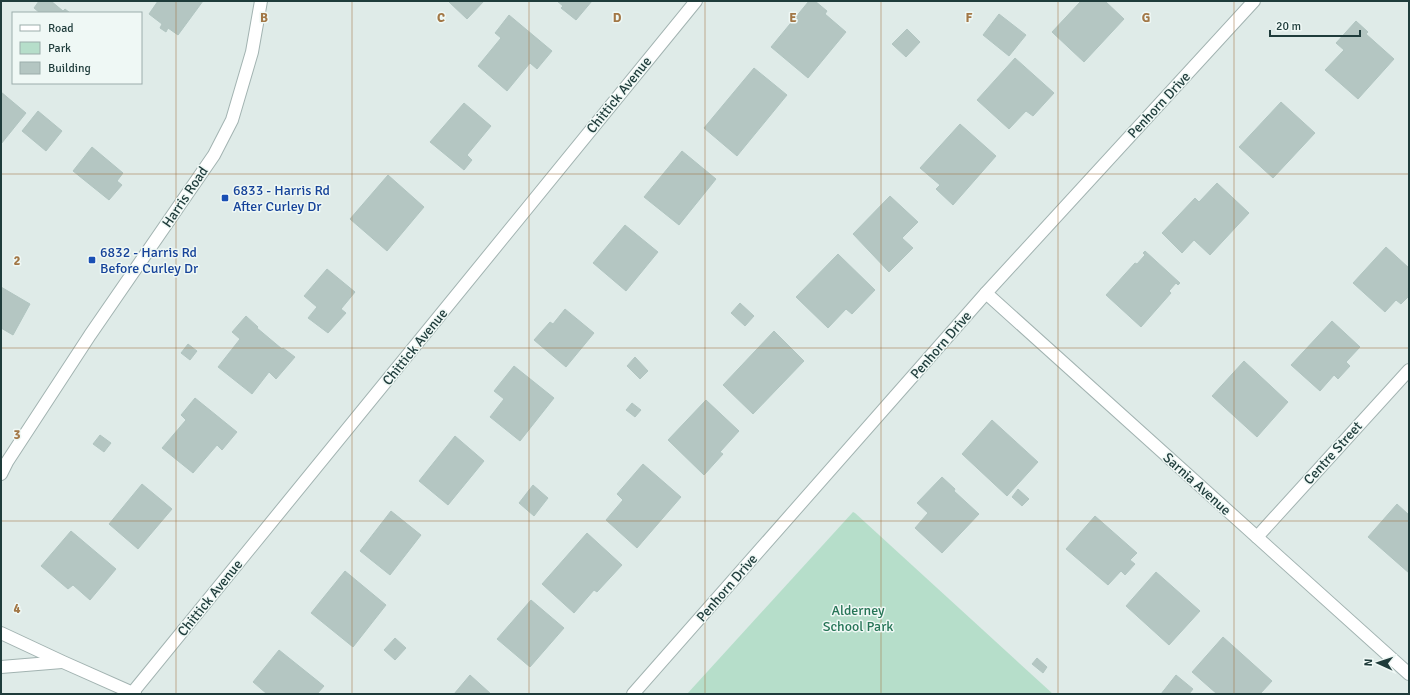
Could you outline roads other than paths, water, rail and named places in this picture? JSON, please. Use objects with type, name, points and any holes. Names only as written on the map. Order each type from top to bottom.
[{"type":"street","name":"Harris Road","points":[[1,474],[7,462],[90,335],[214,156],[232,120],[252,52],[261,1]]},
{"type":"street","name":"Chittick Avenue","points":[[134,693],[696,1]]},
{"type":"street","name":"Penhorn Drive","points":[[633,694],[986,293],[1254,1]]},
{"type":"street","name":"Sarnia Avenue","points":[[986,293],[1409,674]]},
{"type":"street","name":"Centre Street","points":[[1257,537],[1409,370]]},
{"type":"street","points":[[1,633],[134,693]]},
{"type":"street","points":[[1,667],[63,662]]},
{"type":"place","name":"6833 - Harris Rd After Curley Dr","points":[[225,198]]},
{"type":"place","name":"6832 - Harris Rd Before Curley Dr","points":[[92,260]]},
{"type":"park label","name":"Alderney School Park","points":[[858,618]]}]
